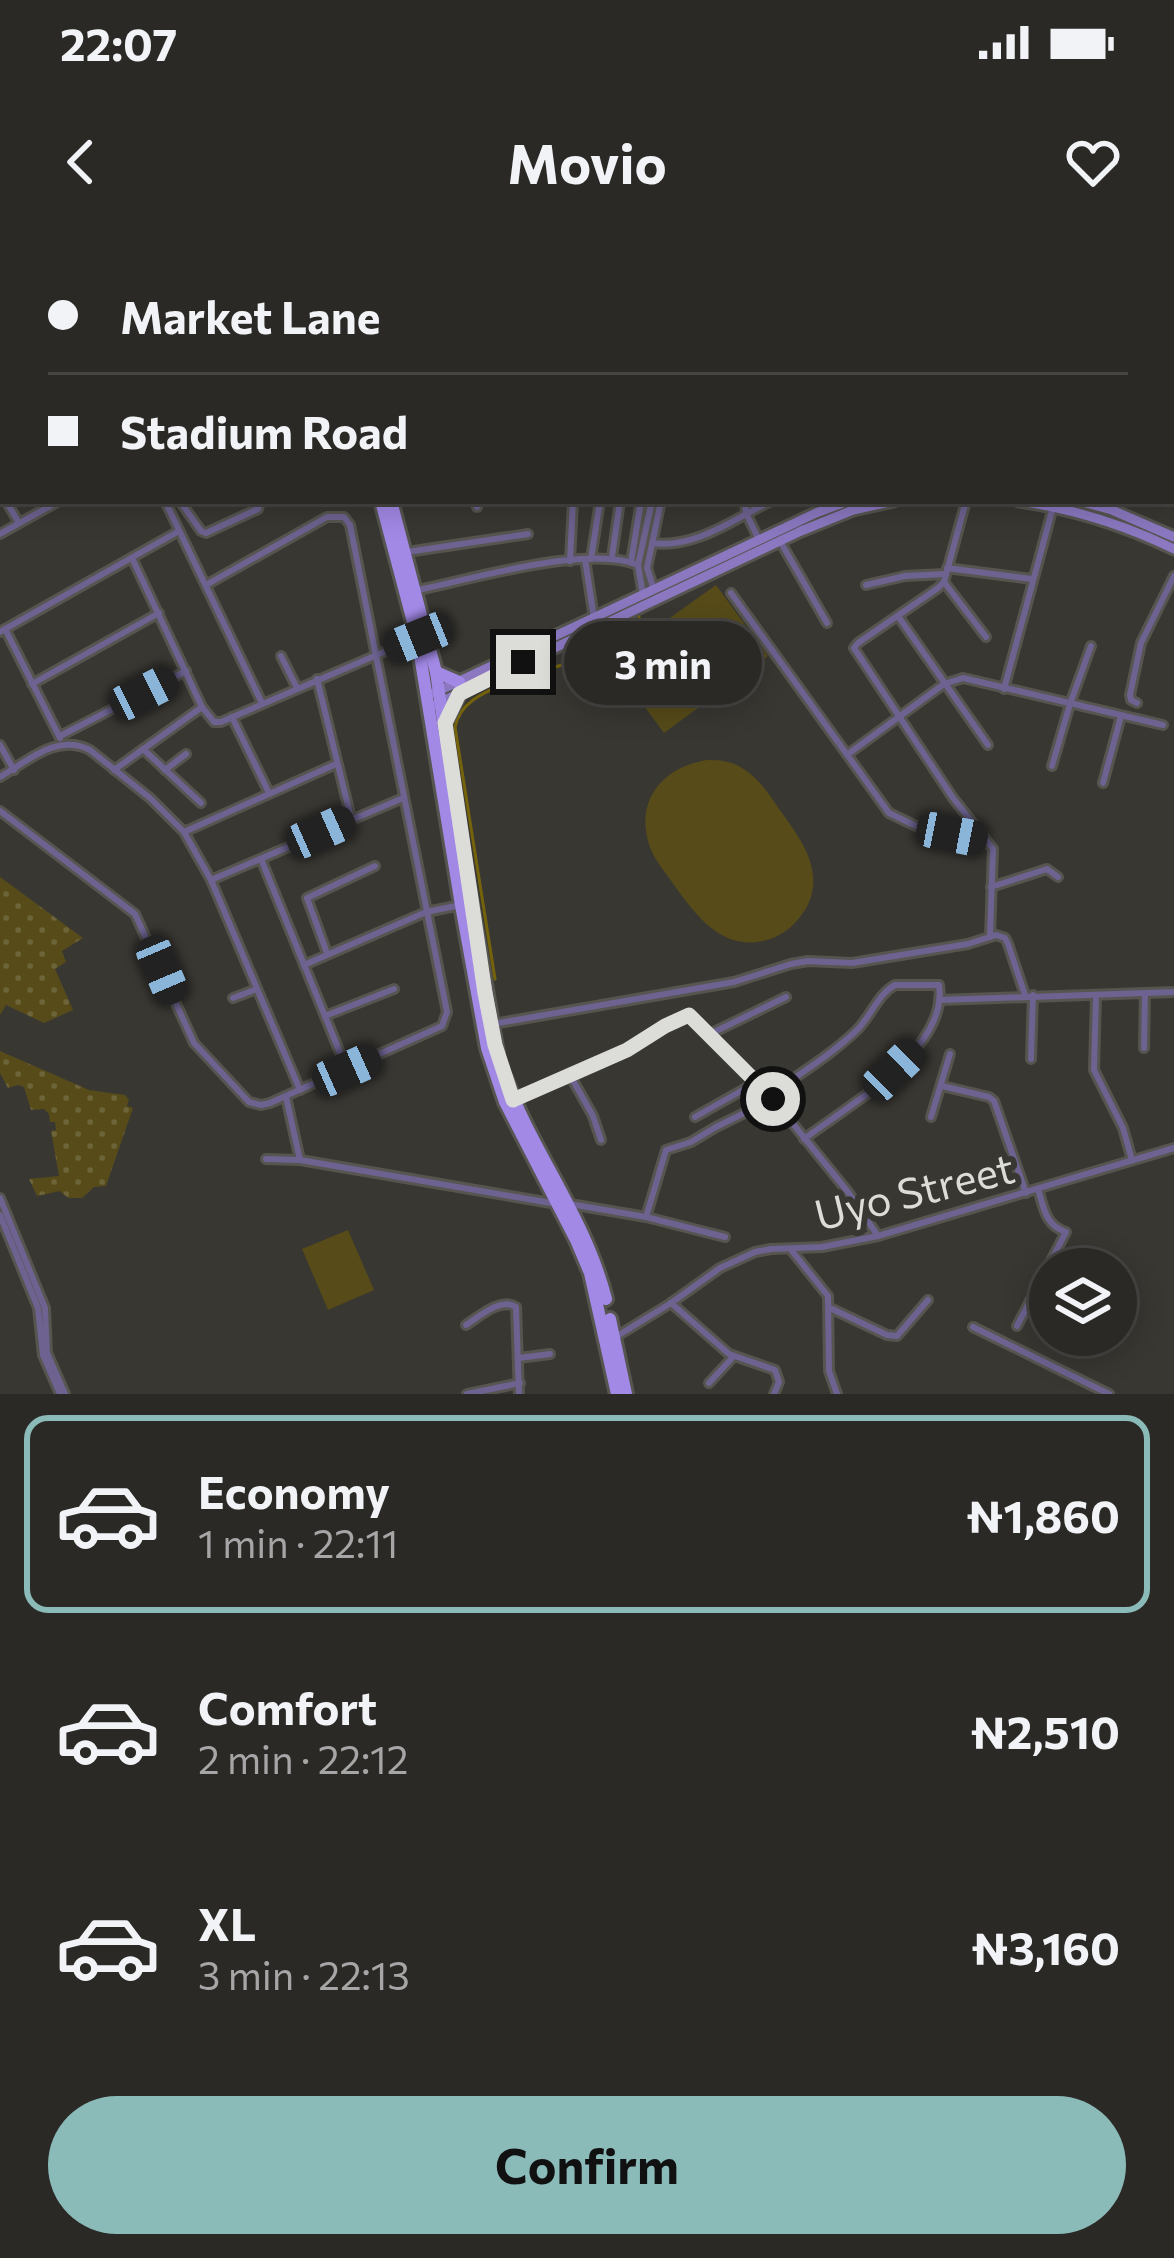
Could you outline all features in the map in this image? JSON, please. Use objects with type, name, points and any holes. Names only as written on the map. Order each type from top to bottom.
[{"type":"main road","points":[[382,504],[445,723],[492,1066],[505,1102],[596,1266],[622,1394]]},
{"type":"main road","points":[[393,504],[436,672],[435,699],[460,905],[486,1021],[513,1100],[584,1258],[622,1394]]},
{"type":"main road","points":[[435,699],[780,541],[853,510],[880,504]]},
{"type":"main road","points":[[1036,504],[1135,531],[1174,549]]},
{"type":"main road","points":[[1090,504],[1173,534]]},
{"type":"main road","points":[[445,723],[459,688],[759,540],[814,507]]},
{"type":"main road","points":[[436,672],[459,688]]},
{"type":"street","points":[[8,504],[19,524]]},
{"type":"street","points":[[0,534],[54,504]]},
{"type":"street","points":[[166,504],[262,703]]},
{"type":"street","points":[[182,504],[206,533],[251,513],[260,504]]},
{"type":"street","points":[[570,561],[572,504]]},
{"type":"street","points":[[594,618],[588,559],[600,504]]},
{"type":"street","points":[[612,558],[620,504]]},
{"type":"street","points":[[641,504],[634,563],[643,596]]},
{"type":"street","points":[[634,563],[655,504]]},
{"type":"street","points":[[654,590],[647,573],[656,504]]},
{"type":"street","points":[[745,504],[759,540]]},
{"type":"street","points":[[652,543],[690,541],[766,504]]},
{"type":"street","points":[[964,504],[938,589],[854,649],[995,857],[991,937]]},
{"type":"street","points":[[1004,689],[1053,507]]},
{"type":"street","points":[[0,811],[135,914],[194,1043],[244,1098],[261,1105],[286,1097],[437,1030],[447,1012],[350,525],[344,517],[327,517],[206,585]]},
{"type":"street","points":[[60,740],[3,630],[179,531]]},
{"type":"street","points":[[406,552],[528,534]]},
{"type":"street","points":[[780,541],[827,623]]},
{"type":"street","points":[[133,558],[202,707],[214,722],[418,638]]},
{"type":"street","points":[[416,590],[570,561],[612,558],[634,563]]},
{"type":"street","points":[[945,574],[986,637]]},
{"type":"street","points":[[866,585],[905,575],[1033,580]]},
{"type":"street","points":[[1138,703],[1130,695],[1141,644],[1174,576]]},
{"type":"street","points":[[730,593],[881,805],[896,818],[918,826],[987,841]]},
{"type":"street","points":[[32,684],[158,613]]},
{"type":"street","points":[[898,616],[988,745]]},
{"type":"street","points":[[1052,766],[1090,646]]},
{"type":"street","points":[[281,656],[297,688]]},
{"type":"street","points":[[0,777],[186,671]]},
{"type":"street","points":[[848,754],[944,684],[963,678],[1163,725]]},
{"type":"street","points":[[316,680],[351,818]]},
{"type":"street","points":[[114,770],[202,707]]},
{"type":"street","points":[[1103,783],[1121,716]]},
{"type":"street","points":[[232,717],[269,793]]},
{"type":"street","points":[[60,740],[82,745],[150,798],[184,832],[211,880],[300,1090]]},
{"type":"street","points":[[0,745],[14,770]]},
{"type":"street","points":[[143,749],[201,803]]},
{"type":"street","points":[[165,770],[186,754]]},
{"type":"street","points":[[184,832],[336,764]]},
{"type":"street","points":[[211,880],[404,797]]},
{"type":"street","points":[[261,859],[347,1070]]},
{"type":"street","points":[[328,955],[307,898],[375,866]]},
{"type":"street","points":[[991,887],[1047,869],[1058,877]]},
{"type":"street","points":[[304,965],[426,912],[460,905]]},
{"type":"street","points":[[486,1021],[734,982],[790,964],[852,963],[1001,935],[1029,995],[1031,1059]]},
{"type":"street","points":[[646,1217],[666,1150],[691,1142],[772,1097],[847,1039],[888,988],[936,984],[941,990],[930,1030],[914,1051],[804,1139]]},
{"type":"street","points":[[324,1016],[394,988]]},
{"type":"street","points":[[233,998],[257,989]]},
{"type":"street","points":[[939,1000],[1174,992]]},
{"type":"street","points":[[1144,993],[1144,1048]]},
{"type":"street","points":[[1096,994],[1094,1070],[1123,1128],[1132,1160]]},
{"type":"street","points":[[710,1034],[786,997]]},
{"type":"street","points":[[513,1100],[571,1077],[692,1016],[772,1097],[878,1236]]},
{"type":"street","points":[[932,1117],[950,1054]]},
{"type":"street","points":[[571,1077],[601,1139]]},
{"type":"street","points":[[695,1117],[757,1082]]},
{"type":"street","points":[[942,1086],[992,1098],[1025,1193]]},
{"type":"street","points":[[286,1097],[300,1160]]},
{"type":"street","name":"Uyo Street","points":[[614,1338],[739,1258],[770,1249],[822,1247],[878,1236],[1174,1148]]},
{"type":"street","points":[[266,1159],[300,1160],[646,1217],[725,1237]]},
{"type":"street","points":[[1017,1326],[1066,1232],[1048,1221],[1037,1189]]},
{"type":"street","points":[[0,1198],[45,1308],[47,1353],[62,1394]]},
{"type":"street","points":[[0,1215],[38,1308],[43,1354],[62,1394]]},
{"type":"street","points":[[791,1249],[828,1296],[829,1371],[837,1394]]},
{"type":"street","points":[[830,1308],[897,1336],[928,1300]]},
{"type":"street","points":[[466,1325],[502,1303],[518,1311],[520,1394]]},
{"type":"street","points":[[671,1303],[734,1356],[775,1370],[779,1382],[774,1394]]},
{"type":"street","points":[[974,1327],[1109,1394]]},
{"type":"street","points":[[519,1358],[550,1354]]},
{"type":"street","points":[[709,1383],[734,1356]]},
{"type":"street","points":[[467,1394],[520,1383]]},
{"type":"shaded area","points":[[716,585],[768,656],[717,694],[664,622]]},
{"type":"shaded area","points":[[659,625],[713,697],[664,733],[611,661]]},
{"type":"shaded area","points":[[707,760],[734,764],[754,777],[808,857],[813,883],[805,910],[790,928],[770,939],[739,941],[713,930],[683,897],[649,844],[645,822],[652,795],[680,769]]},
{"type":"shaded area","points":[[0,877],[83,938],[62,951],[66,962],[55,969],[73,1010],[44,1023],[6,1005],[0,1015]]},
{"type":"shaded area","points":[[0,1051],[89,1090],[125,1095],[129,1100],[127,1106],[133,1108],[106,1186],[94,1187],[82,1198],[68,1198],[60,1191],[37,1196],[29,1179],[59,1176],[51,1131],[56,1130],[55,1122],[50,1122],[44,1109],[31,1110],[24,1087],[8,1088],[0,1073]]},
{"type":"shaded area","points":[[348,1230],[374,1290],[328,1310],[302,1249]]},
{"type":"waterway","points":[[645,583],[642,567],[655,504]]},
{"type":"waterway","points":[[534,673],[590,657],[639,625],[639,615]]},
{"type":"waterway","points":[[495,979],[455,727],[472,701],[521,676]]},
{"type":"route","points":[[523,662],[459,694],[445,723],[485,993],[513,1100],[627,1050],[689,1015],[773,1099]]}]
